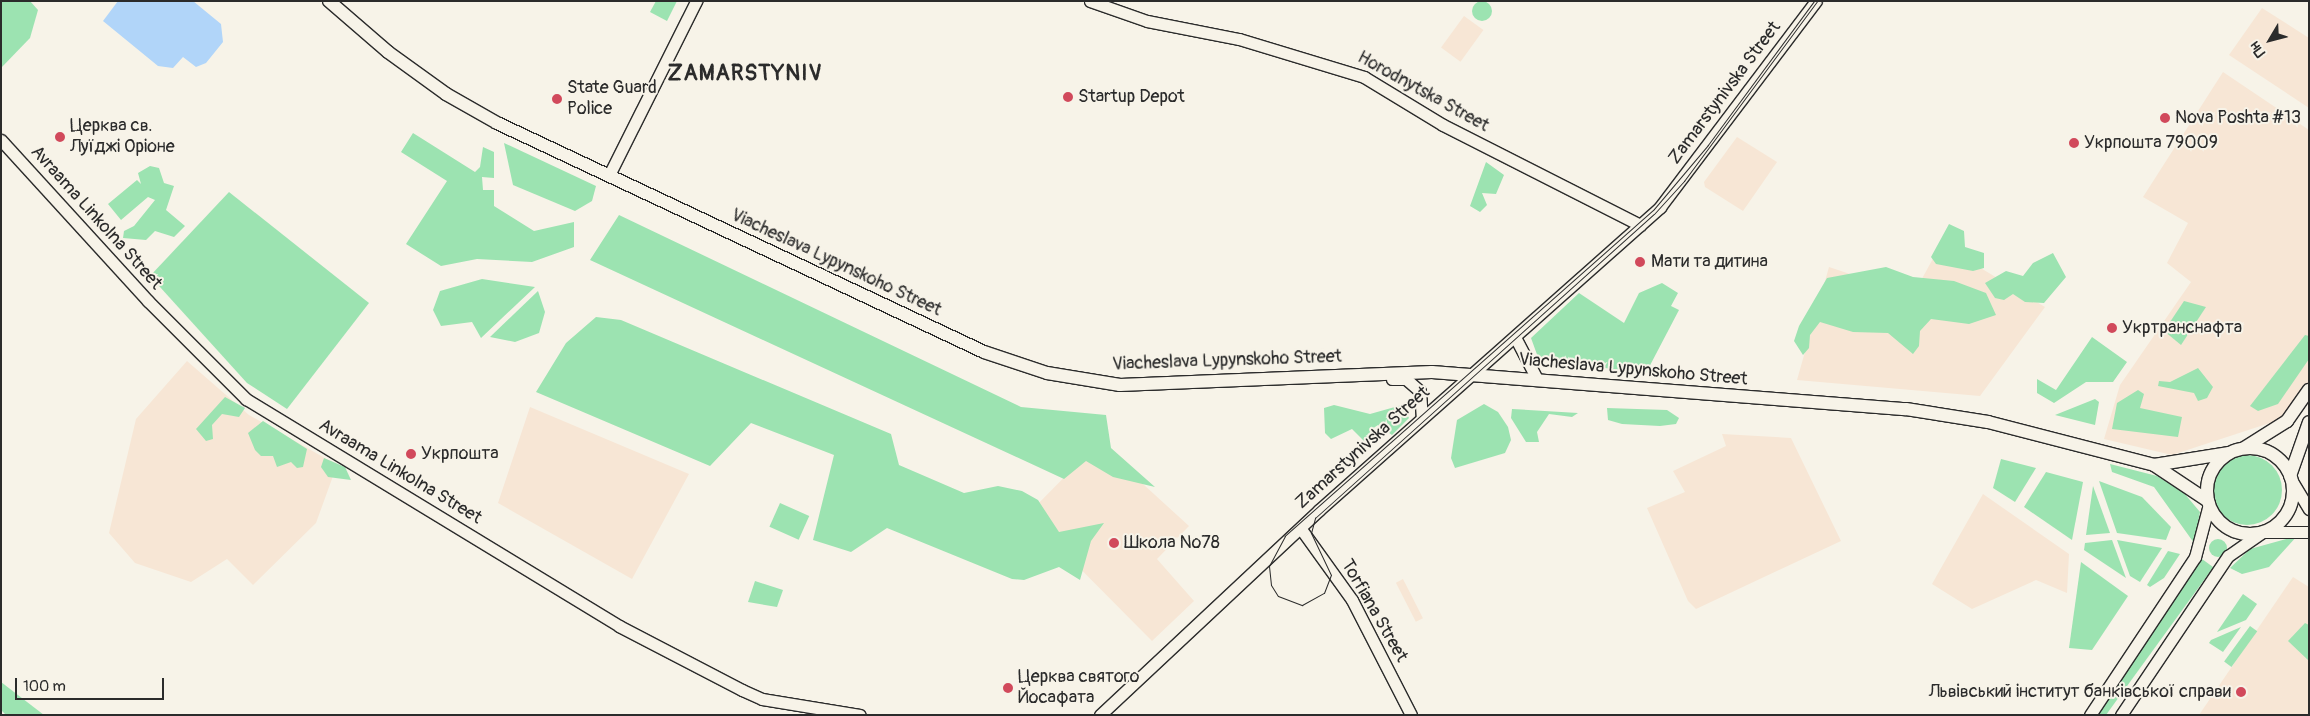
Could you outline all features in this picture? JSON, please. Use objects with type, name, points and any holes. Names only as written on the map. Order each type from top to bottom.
[{"type":"main road","name":"Viacheslava Lypynskoho Street","points":[[329,1],[446,94],[609,175],[984,352],[1047,373],[1120,384],[1312,375],[1473,373],[1906,409],[1988,422],[2154,465],[2209,502]]},
{"type":"main road","points":[[2309,390],[2287,421],[2237,451],[2212,473],[2209,502],[2229,529],[2263,532],[2288,512],[2291,479],[2309,422]]},
{"type":"main road","name":"Viacheslava Lypynskoho Street","points":[[2154,465],[2237,451]]},
{"type":"main road","points":[[2237,451],[2274,456],[2291,479]]},
{"type":"street","points":[[609,175],[696,1]]},
{"type":"street","name":"Horodnytska Street","points":[[1090,1],[1147,22],[1239,39],[1364,77],[1443,125],[1640,225]]},
{"type":"street","name":"Zamarstynivska Street","points":[[1100,715],[1422,418],[1640,225],[1681,182],[1816,1]]},
{"type":"street","name":"Avraama Linkolna Street","points":[[1,140],[148,301],[246,399],[619,626],[742,690],[762,699],[860,715]]},
{"type":"street","points":[[1514,337],[1537,379]]},
{"type":"street","points":[[1312,375],[1328,380],[1406,379],[1420,391],[1422,418]]},
{"type":"street","points":[[2291,479],[2309,509]]},
{"type":"street","points":[[2090,715],[2195,557],[2209,502]]},
{"type":"street","name":"Torfiana Street","points":[[1300,529],[1352,600],[1411,715]]},
{"type":"street","points":[[2121,715],[2228,556],[2263,532],[2309,532]]},
{"type":"shaded area","points":[[2262,8],[2309,38],[2309,108],[2229,55]]},
{"type":"shaded area","points":[[1464,16],[1483,30],[1460,62],[1441,48]]},
{"type":"shaded area","points":[[2223,72],[2309,130],[2309,384],[2285,418],[2172,455],[2104,439],[2120,385],[2191,282],[2167,263],[2188,223],[2143,197]]},
{"type":"shaded area","points":[[1737,137],[1777,162],[1743,211],[1705,187],[1704,182]]},
{"type":"shaded area","points":[[1941,244],[2045,307],[1980,396],[1797,380],[1829,267],[1913,295]]},
{"type":"shaded area","points":[[187,361],[249,415],[337,465],[316,523],[253,585],[227,559],[191,582],[135,563],[109,533],[136,419]]},
{"type":"shaded area","points":[[530,407],[689,474],[632,579],[498,503]]},
{"type":"shaded area","points":[[1722,434],[1791,438],[1841,541],[1696,609],[1688,601],[1647,508],[1685,492],[1673,471],[1726,446]]},
{"type":"shaded area","name":"Школа №78","points":[[1098,443],[1189,526],[1157,559],[1194,601],[1152,641],[1027,515]]},
{"type":"shaded area","points":[[1983,494],[2069,554],[2067,593],[2036,580],[1972,609],[1932,584]]},
{"type":"shaded area","points":[[2293,577],[2309,587],[2309,715],[2199,715]]},
{"type":"shaded area","points":[[1403,579],[1423,618],[1416,622],[1396,583]]},
{"type":"green space","points":[[1,1],[30,1],[38,10],[30,38],[1,68]]},
{"type":"green space","points":[[656,1],[677,1],[667,21],[650,12]]},
{"type":"green space","points":[[1482,1],[1489,4],[1492,11],[1489,18],[1482,21],[1475,18],[1472,11],[1475,4]]},
{"type":"green space","points":[[413,133],[475,172],[480,167],[483,147],[494,152],[494,178],[482,177],[483,190],[494,190],[494,206],[534,231],[574,222],[574,247],[532,262],[477,259],[441,266],[406,244],[447,181],[401,152]]},
{"type":"green space","points":[[504,143],[596,186],[592,201],[575,211],[513,185]]},
{"type":"green space","points":[[1486,162],[1504,175],[1496,194],[1482,193],[1487,205],[1480,212],[1470,206]]},
{"type":"green space","points":[[150,166],[159,168],[164,183],[174,186],[166,210],[185,226],[174,237],[155,231],[146,240],[123,238],[124,231],[134,226],[155,200],[148,197],[121,220],[108,204],[137,180],[141,184],[138,173]]},
{"type":"green space","points":[[229,192],[369,303],[287,409],[247,383],[150,276]]},
{"type":"green space","points":[[619,215],[1021,407],[1106,415],[1111,448],[1155,487],[1113,477],[1086,461],[1064,479],[590,260]]},
{"type":"green space","points":[[1949,224],[1964,231],[1965,247],[1984,253],[1984,268],[1973,271],[1936,264],[1931,257]]},
{"type":"green space","points":[[2053,253],[2066,277],[2044,303],[2025,302],[2013,294],[2004,300],[1995,298],[1985,283],[2006,271],[2023,276],[2033,263]]},
{"type":"green space","points":[[1886,267],[1913,277],[1954,281],[1986,293],[1996,315],[1969,324],[1931,319],[1920,331],[1919,346],[1913,354],[1888,333],[1853,332],[1820,322],[1810,335],[1809,348],[1803,355],[1794,341],[1799,326],[1827,278]]},
{"type":"green space","points":[[482,279],[535,287],[481,338],[472,322],[441,326],[433,310],[440,291]]},
{"type":"green space","points":[[1662,283],[1678,293],[1671,306],[1679,310],[1646,373],[1539,360],[1531,338],[1579,293],[1624,323],[1639,293]]},
{"type":"green space","points":[[538,291],[545,312],[539,333],[515,342],[490,337]]},
{"type":"green space","points":[[2184,301],[2206,307],[2181,345],[2164,331]]},
{"type":"green space","points":[[596,317],[621,320],[891,434],[899,465],[964,493],[998,486],[1022,491],[1038,500],[1059,532],[1104,523],[1091,541],[1080,580],[1059,567],[1024,580],[1012,579],[887,528],[851,552],[813,540],[834,455],[751,423],[710,466],[536,392],[566,343]]},
{"type":"green space","points":[[2305,335],[2309,336],[2309,359],[2278,404],[2258,411],[2250,406]]},
{"type":"green space","points":[[2092,337],[2127,362],[2113,382],[2086,382],[2054,403],[2037,393],[2037,379],[2056,390]]},
{"type":"green space","points":[[2198,368],[2213,387],[2207,398],[2198,401],[2194,393],[2158,386],[2159,381],[2170,382]]},
{"type":"green space","points":[[2138,390],[2144,394],[2140,408],[2182,417],[2178,437],[2112,429],[2117,403]]},
{"type":"green space","points":[[225,397],[245,408],[239,417],[222,414],[212,425],[213,439],[206,441],[196,429]]},
{"type":"green space","points":[[2095,399],[2099,402],[2095,425],[2055,415]]},
{"type":"green space","points":[[1484,404],[1498,412],[1508,427],[1511,440],[1505,453],[1455,468],[1451,458],[1457,420]]},
{"type":"green space","points":[[1334,405],[1370,414],[1402,405],[1409,418],[1392,435],[1378,425],[1372,429],[1370,447],[1352,429],[1331,439],[1325,433],[1324,408]]},
{"type":"green space","points":[[1607,408],[1667,410],[1679,418],[1676,424],[1660,426],[1622,424],[1608,420]]},
{"type":"green space","points":[[1512,409],[1578,413],[1572,417],[1549,414],[1537,432],[1539,442],[1526,442],[1511,418]]},
{"type":"green space","points":[[263,421],[307,449],[303,467],[297,468],[291,462],[277,467],[273,456],[261,456],[255,450],[248,433]]},
{"type":"green space","points":[[2247,455],[2266,461],[2276,471],[2282,490],[2276,509],[2266,519],[2247,525],[2228,519],[2218,509],[2212,490],[2218,471],[2228,461]]},
{"type":"green space","points":[[324,458],[345,467],[351,480],[328,477],[321,467]]},
{"type":"green space","points":[[2001,459],[2036,468],[2015,502],[1993,488]]},
{"type":"green space","points":[[2110,464],[2157,476],[2184,493],[2200,512],[2194,543],[2154,487],[2112,472]]},
{"type":"green space","points":[[2046,472],[2083,482],[2072,540],[2024,507]]},
{"type":"green space","points":[[2099,481],[2142,497],[2171,527],[2166,540],[2117,533]]},
{"type":"green space","points":[[2093,486],[2110,533],[2086,535]]},
{"type":"green space","points":[[780,503],[809,516],[799,540],[769,527]]},
{"type":"green space","points":[[2297,536],[2269,567],[2242,574],[2230,568],[2250,549]]},
{"type":"green space","points":[[2218,539],[2224,542],[2227,548],[2224,554],[2218,557],[2212,554],[2209,548],[2212,542]]},
{"type":"green space","points":[[2112,540],[2126,578],[2084,550],[2085,543]]},
{"type":"green space","points":[[2117,540],[2162,548],[2140,582],[2130,576]]},
{"type":"green space","points":[[2168,551],[2180,554],[2164,578],[2150,587],[2147,585]]},
{"type":"green space","points":[[2202,559],[2213,567],[2106,715],[2095,715],[2091,712]]},
{"type":"green space","points":[[2081,562],[2128,596],[2092,650],[2069,648]]},
{"type":"green space","points":[[755,581],[783,590],[777,607],[748,602]]},
{"type":"green space","points":[[2243,594],[2257,604],[2246,620],[2217,632]]},
{"type":"green space","points":[[2305,623],[2309,625],[2309,661],[2288,641]]},
{"type":"green space","points":[[2250,626],[2257,631],[2231,667],[2224,662]]},
{"type":"green space","points":[[2241,627],[2223,652],[2209,643],[2211,640]]},
{"type":"green space","points":[[1,682],[44,715],[6,715],[1,710]]},
{"type":"water","points":[[118,1],[193,1],[221,24],[223,42],[206,63],[196,67],[183,57],[173,68],[158,66],[103,21]]},
{"type":"tram line","points":[[1814,1],[1708,145],[1653,210],[1285,536],[1269,566],[1271,585],[1278,596],[1302,605],[1324,593],[1331,575],[1311,533],[1315,518],[1654,214],[1684,181],[1817,1]]},
{"type":"place","name":"Startup Depot","points":[[1068,97]]},
{"type":"place","name":"State Guard Police","points":[[557,99]]},
{"type":"place","name":"Nova Poshta #13","points":[[2165,118]]},
{"type":"place","name":"Церква св. Луїджі Оріоне","points":[[60,137]]},
{"type":"place","name":"Укрпошта 79009","points":[[2074,143]]},
{"type":"place","name":"Мати та дитина","points":[[1640,262]]},
{"type":"place","name":"Укртранснафта","points":[[2112,328]]},
{"type":"place","name":"Укрпошта","points":[[411,454]]},
{"type":"place","name":"Школа №78","points":[[1114,543]]},
{"type":"place","name":"Церква святого Йосафата","points":[[1008,688]]},
{"type":"place","name":"Львівський інститут банківської справи","points":[[2241,692]]},
{"type":"district","name":"ZAMARSTYNIV","points":[[745,74]]}]
